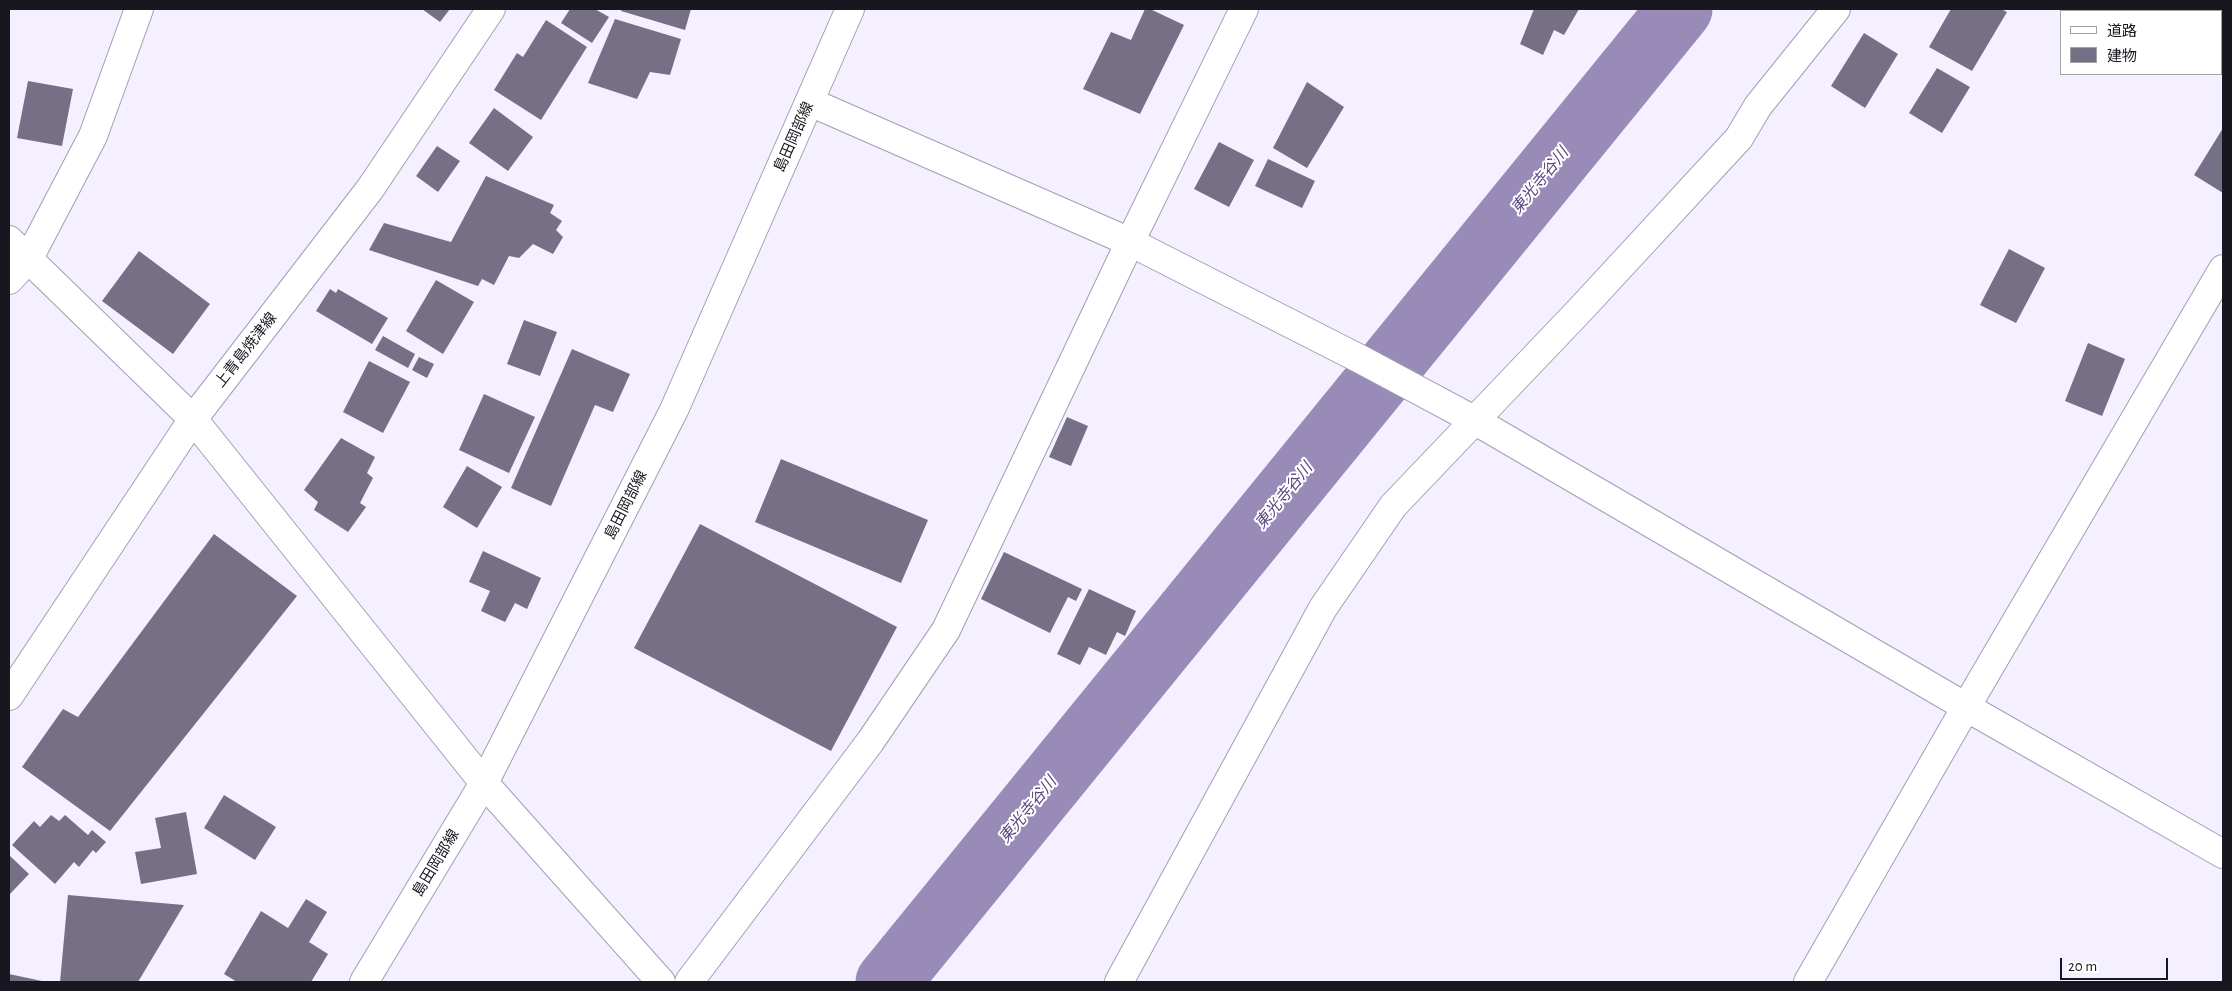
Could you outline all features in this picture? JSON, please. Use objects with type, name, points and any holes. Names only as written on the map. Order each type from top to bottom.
[{"type":"street","points":[[9,280],[29,258],[93,136],[139,9]]},
{"type":"street","name":"上青島焼津線","points":[[9,696],[193,419],[370,189],[491,9]]},
{"type":"street","name":"島田岡部線","points":[[364,982],[484,783],[674,410],[850,9]]},
{"type":"street","points":[[689,982],[870,742],[946,630],[1130,242],[1244,9]]},
{"type":"street","points":[[1119,982],[1323,608],[1393,506],[1580,310],[1739,138],[1758,106],[1836,9]]},
{"type":"street","points":[[810,102],[1130,242],[1474,420],[1966,707],[2223,854]]},
{"type":"street","points":[[9,240],[193,419],[484,783],[661,982]]},
{"type":"street","points":[[1808,982],[1966,707],[2223,269]]},
{"type":"building","points":[[422,9],[450,9],[440,22]]},
{"type":"building","points":[[570,9],[595,9],[609,17],[592,43],[561,23]]},
{"type":"building","points":[[622,9],[691,9],[685,30],[621,11]]},
{"type":"building","points":[[1145,9],[1150,9],[1184,25],[1140,114],[1083,89],[1111,32],[1131,40]]},
{"type":"building","points":[[1534,9],[1579,9],[1564,35],[1554,30],[1543,55],[1520,44]]},
{"type":"building","points":[[1951,9],[2001,9],[2007,12],[1972,71],[1929,47]]},
{"type":"building","points":[[615,19],[681,39],[670,75],[650,72],[637,99],[588,83]]},
{"type":"building","points":[[546,20],[587,47],[541,120],[494,90],[517,53],[523,57]]},
{"type":"building","points":[[1864,33],[1898,54],[1865,108],[1831,86]]},
{"type":"building","points":[[1937,68],[1970,87],[1942,133],[1909,113]]},
{"type":"building","points":[[28,81],[73,89],[62,146],[17,138]]},
{"type":"building","points":[[1307,82],[1344,107],[1307,168],[1273,148]]},
{"type":"building","points":[[494,108],[533,137],[508,171],[469,143]]},
{"type":"building","points":[[2223,128],[2223,193],[2194,175]]},
{"type":"building","points":[[1219,142],[1254,160],[1229,207],[1194,189]]},
{"type":"building","points":[[437,146],[460,161],[438,192],[416,176]]},
{"type":"building","points":[[1268,159],[1315,181],[1302,208],[1255,186]]},
{"type":"building","points":[[486,176],[554,205],[550,213],[562,221],[556,230],[563,237],[553,254],[533,244],[519,258],[509,256],[494,285],[482,279],[478,286],[369,250],[384,223],[451,242]]},
{"type":"building","points":[[2009,249],[2045,268],[2016,323],[1980,305]]},
{"type":"building","points":[[139,251],[210,304],[173,354],[102,301]]},
{"type":"building","points":[[436,280],[474,302],[443,354],[406,331]]},
{"type":"building","points":[[330,289],[336,293],[338,289],[388,318],[372,344],[316,311]]},
{"type":"building","points":[[524,320],[557,332],[540,376],[507,364]]},
{"type":"building","points":[[383,336],[415,354],[408,368],[375,350]]},
{"type":"building","points":[[2088,343],[2125,359],[2102,416],[2065,401]]},
{"type":"building","points":[[572,349],[630,374],[613,412],[595,405],[551,506],[511,488]]},
{"type":"building","points":[[419,357],[434,364],[427,378],[412,370]]},
{"type":"building","points":[[369,361],[410,382],[383,433],[343,412]]},
{"type":"building","points":[[484,394],[535,417],[509,473],[459,450]]},
{"type":"building","points":[[1067,417],[1088,426],[1071,466],[1049,457]]},
{"type":"building","points":[[341,438],[375,457],[367,473],[373,478],[360,503],[366,507],[348,532],[314,510],[318,502],[304,490]]},
{"type":"building","points":[[781,459],[928,520],[901,583],[755,522]]},
{"type":"building","points":[[467,466],[502,487],[477,528],[443,507]]},
{"type":"building","points":[[700,524],[897,627],[831,751],[634,648]]},
{"type":"building","points":[[214,534],[297,596],[110,831],[22,767],[63,709],[78,717]]},
{"type":"building","points":[[483,551],[541,578],[527,609],[515,603],[505,622],[481,611],[490,591],[469,582]]},
{"type":"building","points":[[1004,552],[1082,589],[1076,601],[1068,597],[1050,633],[981,599]]},
{"type":"building","points":[[1089,589],[1136,611],[1125,636],[1117,632],[1106,655],[1089,647],[1080,665],[1057,654]]},
{"type":"building","points":[[224,795],[276,827],[255,860],[204,828]]},
{"type":"building","points":[[186,812],[197,874],[141,884],[135,852],[161,848],[155,818]]},
{"type":"building","points":[[51,815],[59,821],[65,815],[88,835],[92,830],[106,842],[96,853],[93,850],[79,867],[74,862],[55,884],[12,845],[34,821],[40,827]]},
{"type":"building","points":[[9,855],[29,874],[10,894],[9,892]]},
{"type":"building","points":[[68,895],[184,905],[138,982],[60,982]]},
{"type":"building","points":[[306,899],[327,912],[309,942],[328,954],[311,982],[237,982],[224,974],[261,911],[288,928]]},
{"type":"building","points":[[9,974],[42,981],[42,982],[9,982]]},
{"type":"waterway","name":"東光寺谷川","points":[[888,982],[1680,9]]}]
